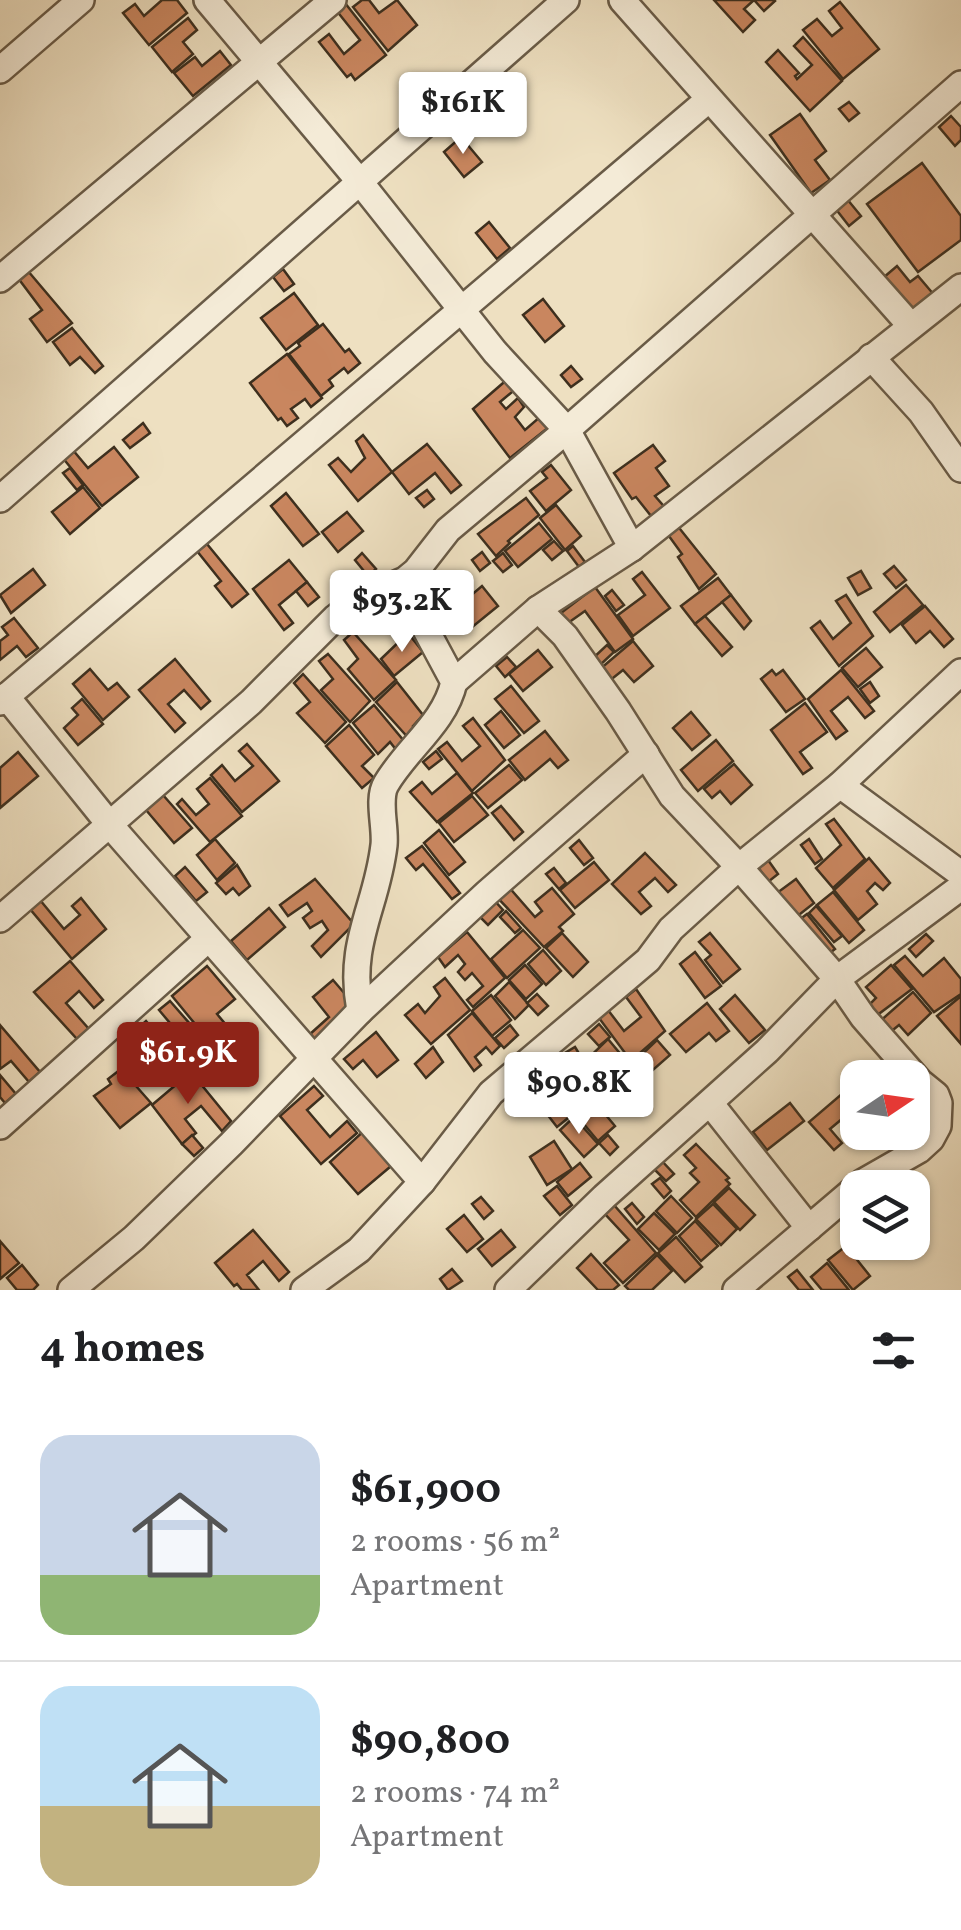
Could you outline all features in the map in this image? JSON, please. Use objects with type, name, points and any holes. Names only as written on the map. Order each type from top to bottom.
[{"type":"street","points":[[0,70],[81,0]]},
{"type":"street","points":[[206,0],[360,182],[461,310],[567,430],[632,548]]},
{"type":"street","points":[[0,279],[333,0]]},
{"type":"street","points":[[0,499],[566,0]]},
{"type":"street","points":[[622,0],[911,326]]},
{"type":"street","points":[[0,918],[251,702],[335,618],[357,601],[416,571],[448,530],[961,84]]},
{"type":"street","points":[[422,1182],[3,699],[708,100]]},
{"type":"street","points":[[360,1011],[356,960],[384,845],[383,787],[449,702],[454,682],[538,608],[632,548],[961,287]]},
{"type":"street","points":[[870,357],[922,412],[961,469]]},
{"type":"street","points":[[391,586],[418,615],[454,682]]},
{"type":"street","points":[[538,608],[564,636],[672,796],[739,866],[837,979],[864,1017],[936,1095],[940,1116]]},
{"type":"street","points":[[304,1290],[359,1250],[422,1182],[491,1093],[648,960],[670,929],[739,866],[840,785],[961,672]]},
{"type":"street","points":[[71,1290],[134,1238],[360,1011],[646,754]]},
{"type":"street","points":[[840,785],[961,874]]},
{"type":"street","points":[[508,1290],[837,979],[961,886]]},
{"type":"street","points":[[0,1126],[208,939]]},
{"type":"street","points":[[736,1290],[863,1182],[919,1150],[931,1139],[940,1116],[961,1095]]},
{"type":"street","points":[[710,1103],[809,1228]]},
{"type":"building","points":[[162,0],[177,0],[187,13],[149,45],[123,13],[135,4],[144,16]]},
{"type":"building","points":[[369,0],[379,13],[397,0],[417,25],[388,51],[353,7]]},
{"type":"building","points":[[714,0],[754,0],[744,9],[755,20],[743,32]]},
{"type":"building","points":[[754,0],[774,0],[775,1],[764,11]]},
{"type":"building","points":[[840,2],[879,49],[843,79],[803,30],[817,19],[832,36],[842,28],[829,11]]},
{"type":"building","points":[[345,3],[386,55],[355,80],[351,74],[347,77],[319,42],[329,34],[344,54],[360,40],[336,10]]},
{"type":"building","points":[[188,18],[197,30],[183,42],[193,54],[172,72],[152,47]]},
{"type":"building","points":[[803,37],[842,81],[810,111],[766,62],[778,50],[799,73],[797,79],[812,65],[794,46]]},
{"type":"building","points":[[220,51],[231,65],[193,96],[174,73],[195,57],[202,66]]},
{"type":"building","points":[[849,102],[859,113],[849,121],[839,109]]},
{"type":"building","points":[[800,114],[826,151],[815,160],[830,180],[811,193],[770,135]]},
{"type":"building","points":[[951,116],[961,127],[961,140],[955,146],[939,127]]},
{"type":"building","points":[[461,137],[482,162],[464,177],[444,152]]},
{"type":"building","points":[[922,163],[961,216],[961,240],[918,272],[867,204]]},
{"type":"building","points":[[847,199],[861,216],[849,226],[835,208]]},
{"type":"building","points":[[489,222],[510,248],[497,259],[476,233]]},
{"type":"building","points":[[897,266],[910,282],[918,276],[935,296],[914,314],[883,278]]},
{"type":"building","points":[[283,269],[294,284],[284,291],[273,277]]},
{"type":"building","points":[[28,271],[72,323],[47,342],[30,319],[42,310],[18,278]]},
{"type":"building","points":[[294,293],[318,325],[286,350],[261,318]]},
{"type":"building","points":[[543,299],[564,326],[545,342],[523,315]]},
{"type":"building","points":[[323,324],[345,352],[349,349],[360,363],[348,373],[344,368],[329,380],[333,386],[321,396],[289,354]]},
{"type":"building","points":[[72,328],[103,366],[95,373],[80,357],[70,365],[53,342]]},
{"type":"building","points":[[287,354],[322,398],[311,407],[305,399],[291,409],[298,418],[287,426],[250,383]]},
{"type":"building","points":[[571,366],[582,379],[571,387],[561,375]]},
{"type":"building","points":[[510,377],[518,387],[500,402],[506,409],[518,398],[524,407],[515,417],[525,430],[541,416],[549,427],[510,458],[473,409]]},
{"type":"building","points":[[143,423],[150,433],[130,448],[123,440]]},
{"type":"building","points":[[363,435],[392,472],[358,501],[329,465],[338,458],[351,472],[365,458],[356,441]]},
{"type":"building","points":[[427,444],[461,485],[451,493],[435,473],[409,494],[392,472]]},
{"type":"building","points":[[653,445],[665,461],[656,468],[669,486],[655,496],[668,511],[655,521],[636,497],[632,499],[614,473]]},
{"type":"building","points":[[114,447],[138,477],[102,506],[62,457],[72,449],[88,468]]},
{"type":"building","points":[[551,465],[571,490],[546,511],[530,491],[547,478],[542,472]]},
{"type":"building","points":[[70,468],[83,485],[77,490],[63,473]]},
{"type":"building","points":[[83,487],[100,508],[70,534],[52,512]]},
{"type":"building","points":[[427,490],[434,499],[424,507],[416,498]]},
{"type":"building","points":[[286,493],[319,534],[303,546],[271,506]]},
{"type":"building","points":[[526,498],[539,515],[496,556],[478,534]]},
{"type":"building","points":[[556,505],[581,536],[565,550],[540,518]]},
{"type":"building","points":[[347,512],[363,531],[338,552],[322,532]]},
{"type":"building","points":[[539,523],[552,539],[518,567],[505,551]]},
{"type":"building","points":[[676,524],[716,574],[699,589],[666,532]]},
{"type":"building","points":[[554,541],[563,551],[552,560],[543,550]]},
{"type":"building","points":[[207,544],[248,594],[232,607],[215,586],[221,581],[197,551]]},
{"type":"building","points":[[573,546],[585,562],[579,567],[567,551]]},
{"type":"building","points":[[482,552],[490,563],[480,571],[472,560]]},
{"type":"building","points":[[362,553],[376,569],[368,576],[355,560]]},
{"type":"building","points":[[503,553],[512,565],[503,572],[493,561]]},
{"type":"building","points":[[289,560],[307,582],[279,605],[293,623],[284,630],[253,589]]},
{"type":"building","points":[[894,566],[906,580],[896,588],[884,574]]},
{"type":"building","points":[[33,569],[45,585],[11,613],[0,595]]},
{"type":"building","points":[[861,571],[871,588],[858,595],[848,578]]},
{"type":"building","points":[[642,572],[670,608],[633,636],[618,615],[645,595],[633,579]]},
{"type":"building","points":[[718,578],[731,595],[695,624],[681,606]]},
{"type":"building","points":[[307,582],[319,597],[308,606],[296,591]]},
{"type":"building","points":[[906,585],[923,605],[890,632],[874,612]]},
{"type":"building","points":[[482,586],[498,606],[471,628],[456,608]]},
{"type":"building","points":[[595,587],[633,639],[615,652],[585,611],[568,623],[561,613]]},
{"type":"building","points":[[612,590],[624,605],[616,611],[605,596]]},
{"type":"building","points":[[731,595],[751,621],[744,629],[722,602]]},
{"type":"building","points":[[846,595],[873,636],[839,666],[811,628],[820,621],[833,639],[851,623],[836,601]]},
{"type":"building","points":[[925,606],[953,639],[944,647],[930,631],[916,643],[902,625]]},
{"type":"building","points":[[705,616],[732,647],[722,656],[695,624]]},
{"type":"building","points":[[14,618],[38,648],[26,657],[17,646],[0,660],[0,641],[8,635],[2,627]]},
{"type":"building","points":[[353,632],[396,680],[374,700],[348,669],[358,659],[344,640]]},
{"type":"building","points":[[408,633],[423,652],[394,676],[381,659]]},
{"type":"building","points":[[633,641],[653,666],[634,682],[623,670],[608,682],[599,670]]},
{"type":"building","points":[[607,645],[614,652],[599,666],[592,659]]},
{"type":"building","points":[[866,648],[882,667],[858,687],[842,668]]},
{"type":"building","points":[[538,650],[552,667],[523,691],[509,674]]},
{"type":"building","points":[[328,654],[370,701],[350,722],[321,690],[333,679],[319,661]]},
{"type":"building","points":[[507,657],[516,667],[505,677],[496,666]]},
{"type":"building","points":[[175,659],[210,701],[201,709],[184,690],[168,704],[185,723],[175,732],[139,690]]},
{"type":"building","points":[[90,669],[108,690],[117,683],[129,697],[103,720],[73,684]]},
{"type":"building","points":[[772,670],[776,675],[783,670],[805,699],[786,712],[761,679]]},
{"type":"building","points":[[841,670],[874,711],[865,718],[848,697],[831,711],[847,731],[836,739],[808,699]]},
{"type":"building","points":[[303,674],[346,722],[325,743],[297,713],[310,702],[294,683]]},
{"type":"building","points":[[397,682],[423,715],[413,726],[419,735],[412,742],[376,702]]},
{"type":"building","points":[[870,682],[879,696],[870,703],[860,689]]},
{"type":"building","points":[[511,686],[539,721],[524,733],[495,699]]},
{"type":"building","points":[[82,699],[103,724],[78,745],[64,728],[78,715],[72,708]]},
{"type":"building","points":[[805,703],[827,732],[800,752],[812,768],[803,774],[771,730]]},
{"type":"building","points":[[374,705],[409,747],[401,756],[390,742],[378,754],[353,723]]},
{"type":"building","points":[[501,711],[520,735],[504,748],[485,725]]},
{"type":"building","points":[[691,712],[710,735],[692,750],[673,728]]},
{"type":"building","points":[[473,718],[505,760],[472,791],[438,749],[447,742],[462,761],[480,746],[463,726]]},
{"type":"building","points":[[349,725],[374,755],[362,766],[374,778],[362,788],[326,746]]},
{"type":"building","points":[[545,731],[568,760],[558,768],[550,759],[525,780],[509,760]]},
{"type":"building","points":[[716,740],[733,761],[698,791],[681,770]]},
{"type":"building","points":[[247,744],[279,781],[242,812],[211,775],[222,765],[235,781],[253,766],[239,751]]},
{"type":"building","points":[[436,751],[442,759],[429,769],[423,762]]},
{"type":"building","points":[[18,752],[38,776],[0,808],[0,768]]},
{"type":"building","points":[[734,764],[752,785],[731,804],[720,791],[712,798],[704,789]]},
{"type":"building","points":[[509,765],[522,780],[488,808],[475,793]]},
{"type":"building","points":[[457,773],[473,793],[437,822],[410,792],[422,782],[432,794]]},
{"type":"building","points":[[210,778],[242,816],[210,842],[177,804],[182,799],[196,815],[209,804],[197,789]]},
{"type":"building","points":[[163,795],[192,828],[174,843],[146,810]]},
{"type":"building","points":[[472,796],[488,815],[454,842],[439,823]]},
{"type":"building","points":[[501,806],[523,832],[514,840],[492,813]]},
{"type":"building","points":[[834,819],[865,859],[833,888],[816,868],[841,845],[826,824]]},
{"type":"building","points":[[439,830],[465,862],[449,875],[424,843]]},
{"type":"building","points":[[215,839],[235,863],[217,880],[197,855]]},
{"type":"building","points":[[809,839],[822,859],[815,864],[801,845]]},
{"type":"building","points":[[579,840],[593,858],[584,865],[570,848]]},
{"type":"building","points":[[422,846],[460,893],[452,899],[423,864],[416,870],[406,858]]},
{"type":"building","points":[[645,853],[676,885],[668,892],[655,878],[639,892],[651,906],[641,914],[612,884]]},
{"type":"building","points":[[869,858],[890,883],[883,890],[875,883],[867,891],[877,904],[858,920],[834,890]]},
{"type":"building","points":[[768,860],[778,874],[768,882],[758,867]]},
{"type":"building","points":[[594,862],[609,880],[575,908],[560,890]]},
{"type":"building","points":[[237,865],[250,886],[239,895],[233,888],[226,894],[216,883]]},
{"type":"building","points":[[185,867],[207,892],[196,901],[175,876]]},
{"type":"building","points":[[554,868],[566,883],[559,889],[546,874]]},
{"type":"building","points":[[315,879],[354,924],[321,957],[312,946],[328,930],[322,921],[310,928],[303,918],[312,911],[307,903],[288,916],[280,905]]},
{"type":"building","points":[[796,879],[814,903],[795,918],[777,893]]},
{"type":"building","points":[[507,885],[535,917],[542,911],[535,902],[552,888],[574,914],[559,927],[563,931],[544,947],[495,895]]},
{"type":"building","points":[[833,892],[864,930],[849,943],[817,905]]},
{"type":"building","points":[[81,898],[106,929],[72,959],[30,909],[40,900],[64,929],[80,915],[72,906]]},
{"type":"building","points":[[493,899],[503,910],[488,925],[477,914]]},
{"type":"building","points":[[816,906],[842,936],[834,942],[809,913]]},
{"type":"building","points":[[269,908],[285,927],[247,960],[231,941]]},
{"type":"building","points":[[506,911],[521,928],[515,933],[500,917]]},
{"type":"building","points":[[807,914],[835,949],[826,956],[799,920]]},
{"type":"building","points":[[523,930],[540,948],[507,978],[491,959]]},
{"type":"building","points":[[467,932],[505,978],[473,1007],[467,1000],[483,986],[472,973],[465,980],[458,972],[465,964],[458,955],[445,967],[438,957]]},
{"type":"building","points":[[562,933],[588,962],[573,977],[546,948]]},
{"type":"building","points":[[710,933],[740,969],[723,983],[705,960],[711,955],[699,942]]},
{"type":"building","points":[[926,934],[933,941],[916,957],[909,949]]},
{"type":"building","points":[[543,950],[561,971],[546,985],[528,964]]},
{"type":"building","points":[[695,952],[721,986],[705,998],[680,964]]},
{"type":"building","points":[[905,956],[923,976],[944,958],[961,979],[961,994],[934,1012],[894,965]]},
{"type":"building","points":[[70,961],[103,1000],[94,1008],[79,991],[66,1003],[89,1029],[77,1039],[34,992]]},
{"type":"building","points":[[525,965],[542,984],[526,999],[509,980]]},
{"type":"building","points":[[891,965],[912,989],[876,1016],[867,1007],[876,998],[866,987]]},
{"type":"building","points":[[207,966],[235,999],[217,1014],[232,1032],[214,1047],[172,996]]},
{"type":"building","points":[[445,978],[470,1010],[431,1044],[405,1015],[418,1004],[425,1013],[440,996],[434,987]]},
{"type":"building","points":[[333,980],[357,1008],[315,1043],[309,1035],[329,1017],[313,997]]},
{"type":"building","points":[[509,982],[529,1005],[515,1019],[495,996]]},
{"type":"building","points":[[636,989],[665,1031],[631,1061],[599,1018],[608,1010],[624,1031],[641,1017],[626,997]]},
{"type":"building","points":[[913,992],[931,1013],[908,1035],[899,1025],[888,1034],[878,1023]]},
{"type":"building","points":[[537,994],[548,1006],[538,1015],[527,1003]]},
{"type":"building","points":[[491,995],[511,1020],[492,1036],[472,1011]]},
{"type":"building","points":[[735,995],[765,1030],[749,1043],[720,1009]]},
{"type":"building","points":[[961,996],[961,1044],[937,1016]]},
{"type":"building","points":[[170,1001],[211,1048],[178,1077],[137,1029],[146,1021],[167,1046],[180,1035],[159,1010]]},
{"type":"building","points":[[707,1003],[729,1031],[716,1041],[709,1033],[686,1052],[670,1034]]},
{"type":"building","points":[[472,1013],[500,1046],[492,1054],[486,1047],[475,1057],[481,1065],[474,1071],[448,1035]]},
{"type":"building","points":[[599,1024],[610,1037],[599,1046],[588,1034]]},
{"type":"building","points":[[0,1025],[40,1072],[29,1082],[11,1061],[0,1069]]},
{"type":"building","points":[[510,1025],[518,1035],[504,1048],[495,1038]]},
{"type":"building","points":[[376,1032],[398,1060],[377,1077],[363,1060],[353,1069],[344,1059]]},
{"type":"building","points":[[608,1039],[627,1062],[592,1096],[573,1073]]},
{"type":"building","points":[[657,1040],[670,1055],[646,1076],[634,1062]]},
{"type":"building","points":[[433,1047],[443,1062],[426,1078],[415,1064]]},
{"type":"building","points":[[575,1047],[583,1060],[573,1066],[565,1053]]},
{"type":"building","points":[[630,1063],[642,1076],[612,1105],[599,1091]]},
{"type":"building","points":[[565,1065],[592,1100],[576,1115],[557,1091],[565,1084],[555,1072]]},
{"type":"building","points":[[121,1069],[151,1103],[120,1128],[94,1096],[111,1084],[108,1079]]},
{"type":"building","points":[[191,1072],[231,1121],[222,1131],[201,1106],[185,1119],[196,1133],[182,1144],[152,1105]]},
{"type":"building","points":[[0,1075],[16,1094],[5,1103],[0,1097]]},
{"type":"building","points":[[549,1084],[573,1114],[557,1127],[533,1096]]},
{"type":"building","points":[[314,1086],[323,1096],[307,1110],[330,1137],[347,1121],[357,1133],[321,1164],[280,1116]]},
{"type":"building","points":[[840,1096],[840,1121],[830,1129],[840,1141],[834,1150],[809,1122]]},
{"type":"building","points":[[595,1102],[615,1126],[598,1141],[578,1117]]},
{"type":"building","points":[[790,1103],[804,1121],[767,1150],[753,1132]]},
{"type":"building","points":[[574,1117],[598,1144],[584,1157],[560,1130]]},
{"type":"building","points":[[368,1127],[397,1161],[358,1194],[330,1162]]},
{"type":"building","points":[[192,1135],[203,1148],[194,1156],[182,1144]]},
{"type":"building","points":[[608,1135],[618,1147],[610,1155],[599,1143]]},
{"type":"building","points":[[554,1141],[572,1169],[547,1185],[530,1157]]},
{"type":"building","points":[[696,1144],[729,1178],[726,1180],[730,1184],[696,1217],[680,1200],[699,1182],[690,1173],[696,1168],[684,1155]]},
{"type":"building","points":[[661,1160],[674,1174],[666,1181],[653,1168]]},
{"type":"building","points":[[580,1163],[591,1177],[568,1196],[557,1182]]},
{"type":"building","points":[[660,1178],[671,1191],[664,1198],[652,1184]]},
{"type":"building","points":[[557,1186],[572,1205],[560,1215],[544,1196]]},
{"type":"building","points":[[729,1188],[755,1215],[740,1230],[714,1202]]},
{"type":"building","points":[[671,1196],[692,1218],[677,1233],[656,1211]]},
{"type":"building","points":[[481,1197],[493,1211],[484,1219],[472,1204]]},
{"type":"building","points":[[632,1203],[644,1217],[637,1224],[625,1209]]},
{"type":"building","points":[[713,1204],[737,1229],[721,1245],[696,1219]]},
{"type":"building","points":[[614,1205],[656,1253],[623,1283],[604,1263],[629,1240],[605,1214]]},
{"type":"building","points":[[654,1213],[675,1234],[659,1250],[638,1229]]},
{"type":"building","points":[[464,1215],[483,1239],[467,1252],[447,1229]]},
{"type":"building","points":[[695,1221],[718,1246],[701,1261],[679,1236]]},
{"type":"building","points":[[253,1230],[289,1272],[279,1281],[263,1261],[247,1275],[259,1290],[242,1290],[215,1263]]},
{"type":"building","points":[[501,1230],[515,1247],[492,1266],[478,1249]]},
{"type":"building","points":[[676,1237],[702,1267],[685,1282],[658,1253]]},
{"type":"building","points":[[0,1241],[19,1263],[0,1279]]},
{"type":"building","points":[[840,1251],[840,1260],[857,1260],[870,1276],[853,1290],[828,1260]]},
{"type":"building","points":[[591,1254],[619,1285],[613,1290],[598,1290],[577,1268]]},
{"type":"building","points":[[657,1255],[672,1271],[652,1290],[629,1290],[625,1286]]},
{"type":"building","points":[[827,1263],[849,1290],[822,1290],[811,1277]]},
{"type":"building","points":[[22,1265],[38,1285],[33,1290],[17,1290],[7,1278]]},
{"type":"building","points":[[452,1269],[462,1281],[448,1290],[440,1279]]},
{"type":"building","points":[[797,1270],[813,1290],[799,1290],[788,1277]]}]
